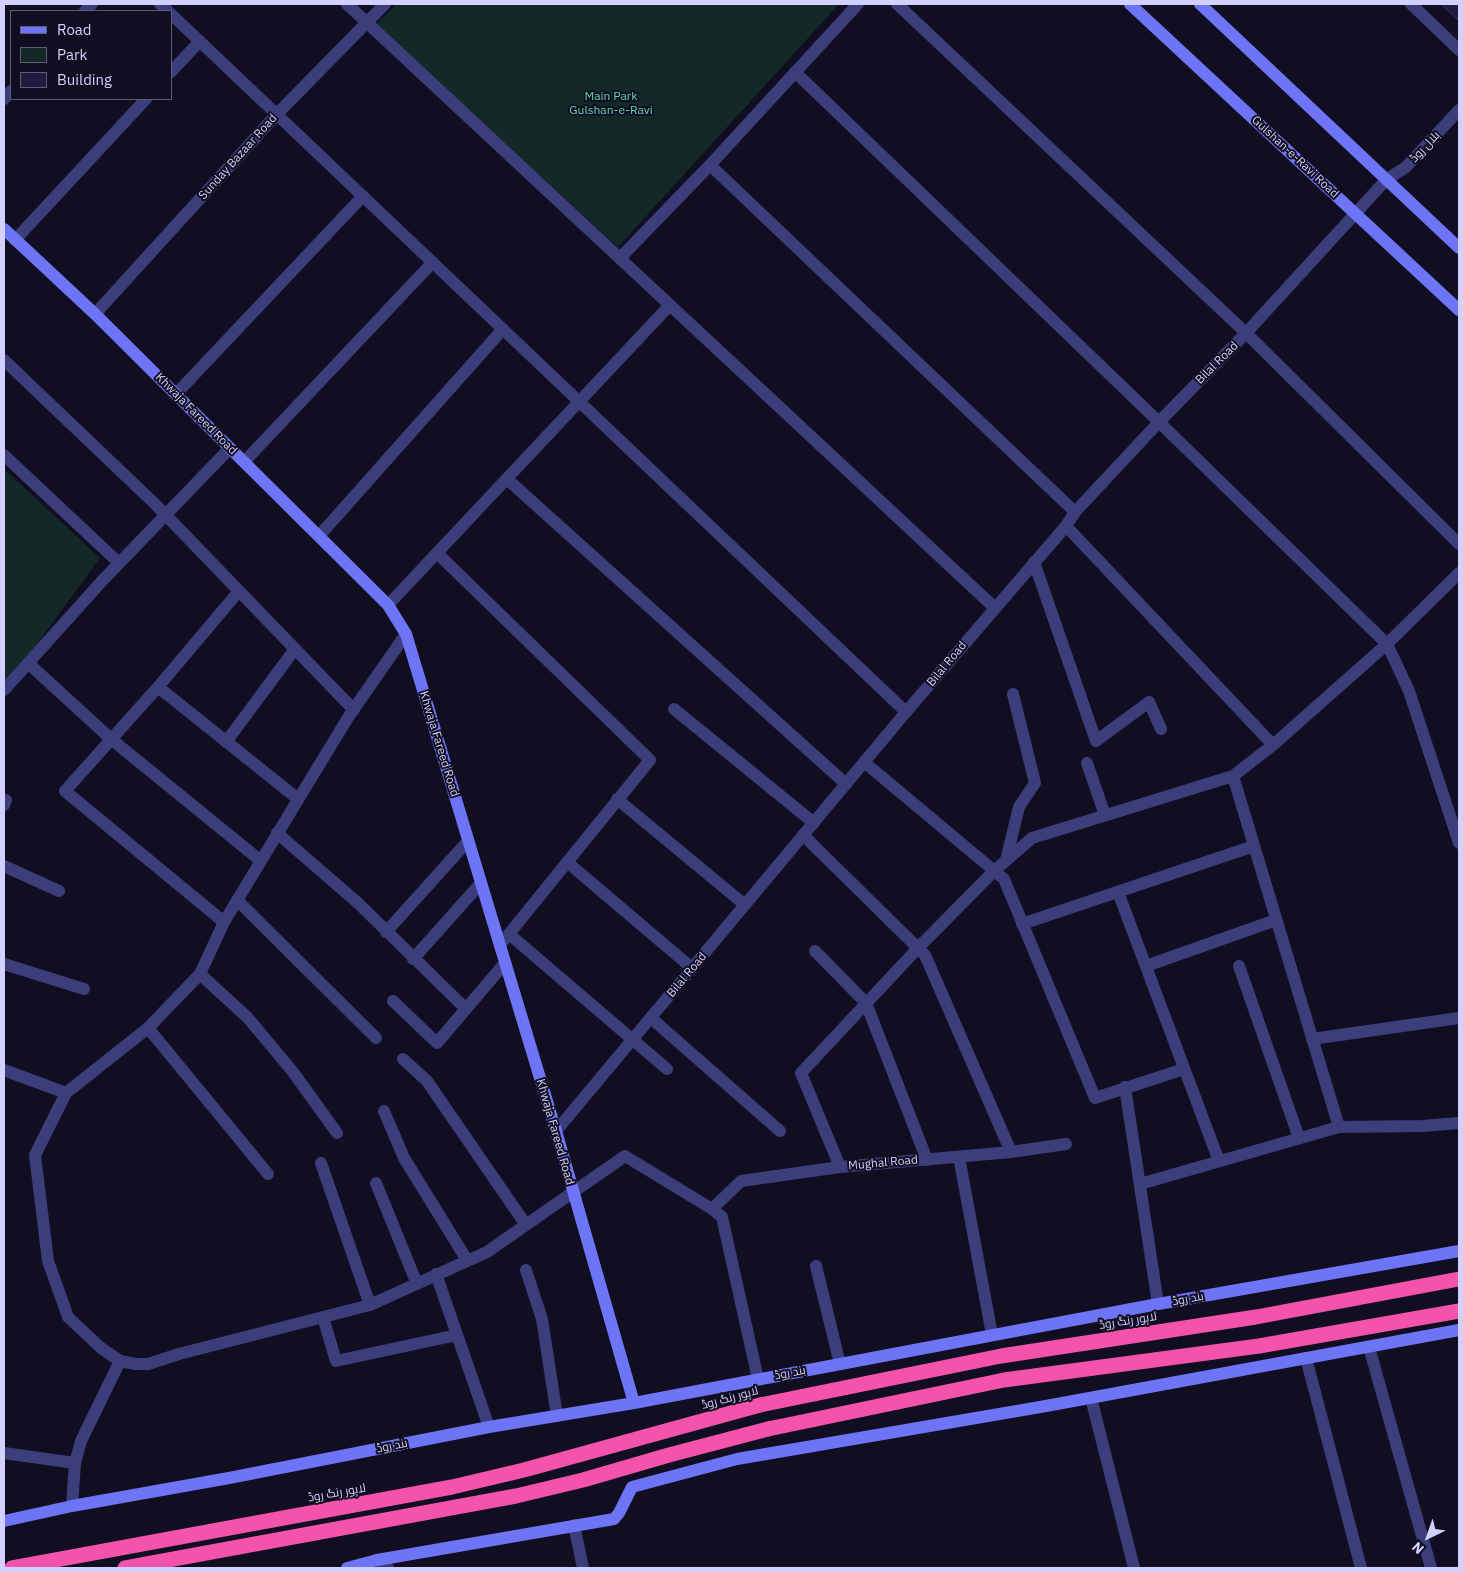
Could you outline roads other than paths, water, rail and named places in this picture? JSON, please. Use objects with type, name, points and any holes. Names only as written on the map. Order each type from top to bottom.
[{"type":"highway","name":"لاہور رنگ روڈ","points":[[12,1568],[452,1487],[524,1470],[760,1406],[1001,1356],[1256,1317],[1459,1279]]},
{"type":"highway","points":[[125,1568],[516,1496],[583,1480],[768,1429],[1004,1380],[1259,1346],[1459,1311]]},
{"type":"main road","name":"Gulshan-e-Ravi Road","points":[[1130,4],[1459,310]]},
{"type":"main road","points":[[1200,4],[1459,248]]},
{"type":"main road","name":"Khwaja Fareed Road","points":[[8,236],[95,314],[319,536],[388,605],[406,634],[556,1131],[634,1403]]},
{"type":"main road","name":"بند روڈ","points":[[4,1521],[72,1506],[229,1478],[489,1427],[634,1403],[1158,1304],[1459,1251]]},
{"type":"main road","points":[[347,1568],[377,1560],[614,1518],[619,1513],[632,1486],[737,1459],[1092,1398],[1459,1330]]},
{"type":"street","points":[[347,4],[995,608]]},
{"type":"street","name":"Sunday Bazaar Road","points":[[95,314],[277,114],[385,4]]},
{"type":"street","points":[[620,258],[710,165],[858,4]]},
{"type":"street","points":[[897,4],[1246,333],[1459,544]]},
{"type":"street","points":[[1411,4],[1459,50]]},
{"type":"street","points":[[172,15],[906,712]]},
{"type":"street","points":[[172,71],[200,41]]},
{"type":"street","points":[[794,72],[1387,644],[1409,691],[1459,843]]},
{"type":"street","points":[[8,236],[145,100]]},
{"type":"street","name":"بلال روڈ","points":[[1356,213],[1386,180],[1406,167],[1459,110]]},
{"type":"street","points":[[710,165],[1076,512]]},
{"type":"street","points":[[176,394],[363,196]]},
{"type":"street","name":"Bilal Road","points":[[556,1131],[906,712],[1076,512],[1159,422],[1246,333],[1356,213]]},
{"type":"street","points":[[244,462],[433,262]]},
{"type":"street","points":[[388,605],[670,305]]},
{"type":"street","points":[[319,536],[503,329]]},
{"type":"street","points":[[4,360],[165,514],[354,710]]},
{"type":"street","points":[[4,690],[119,563],[230,448]]},
{"type":"street","points":[[4,455],[119,563]]},
{"type":"street","points":[[507,479],[846,784]]},
{"type":"street","points":[[1066,526],[1273,745]]},
{"type":"street","points":[[437,553],[650,760],[500,945]]},
{"type":"street","points":[[1034,562],[1096,741],[1149,702],[1161,729]]},
{"type":"street","points":[[840,1167],[801,1073],[918,948],[994,871],[1032,838],[1233,776],[1273,745],[1387,644],[1459,573]]},
{"type":"street","points":[[224,922],[64,791],[158,687],[239,591]]},
{"type":"street","points":[[406,634],[354,710],[260,861],[224,922],[200,974],[148,1028],[66,1093],[35,1155],[48,1261],[68,1317],[101,1348],[120,1361],[148,1364],[179,1354],[370,1305],[487,1252],[625,1156],[722,1217],[758,1380]]},
{"type":"street","points":[[226,742],[295,649]]},
{"type":"street","points":[[28,663],[111,739],[260,861]]},
{"type":"street","points":[[158,687],[298,799]]},
{"type":"street","points":[[1006,860],[1019,807],[1034,783],[1013,694]]},
{"type":"street","points":[[674,709],[814,823]]},
{"type":"street","points":[[864,762],[1004,879],[1095,1098],[1184,1069]]},
{"type":"street","points":[[1087,763],[1106,815]]},
{"type":"street","points":[[1233,776],[1339,1127]]},
{"type":"street","points":[[617,799],[745,905]]},
{"type":"street","points":[[277,833],[358,903],[465,1008]]},
{"type":"street","points":[[803,835],[925,955],[1011,1152]]},
{"type":"street","points":[[386,932],[468,841]]},
{"type":"street","points":[[1022,924],[1254,846]]},
{"type":"street","points":[[567,862],[692,968]]},
{"type":"street","points":[[4,866],[59,891]]},
{"type":"street","points":[[413,959],[481,883]]},
{"type":"street","points":[[1118,892],[1219,1161]]},
{"type":"street","points":[[237,900],[376,1038]]},
{"type":"street","points":[[1146,966],[1276,920]]},
{"type":"street","points":[[509,934],[667,1069]]},
{"type":"street","points":[[815,951],[866,1003],[927,1160]]},
{"type":"street","points":[[392,1001],[437,1043],[504,963]]},
{"type":"street","points":[[4,964],[84,989]]},
{"type":"street","points":[[1239,966],[1299,1138]]},
{"type":"street","points":[[200,974],[248,1018],[293,1072],[337,1132]]},
{"type":"street","points":[[651,1018],[780,1131]]},
{"type":"street","points":[[1312,1039],[1459,1018]]},
{"type":"street","points":[[148,1028],[268,1174]]},
{"type":"street","points":[[404,1059],[427,1081],[526,1225]]},
{"type":"street","points":[[4,1070],[66,1093]]},
{"type":"street","points":[[1125,1088],[1158,1304]]},
{"type":"street","points":[[384,1111],[404,1158],[467,1260]]},
{"type":"street","points":[[1140,1184],[1339,1127],[1422,1126],[1459,1123]]},
{"type":"street","name":"Mughal Road","points":[[712,1209],[741,1181],[840,1167],[1011,1152],[1066,1144]]},
{"type":"street","points":[[959,1157],[992,1335]]},
{"type":"street","points":[[321,1163],[370,1305]]},
{"type":"street","points":[[376,1183],[417,1284]]},
{"type":"street","points":[[816,1266],[840,1364]]},
{"type":"street","points":[[526,1270],[542,1319],[557,1416]]},
{"type":"street","points":[[436,1274],[489,1427]]},
{"type":"street","points":[[323,1317],[336,1361],[457,1335]]},
{"type":"street","points":[[1369,1347],[1431,1568]]},
{"type":"street","points":[[1306,1358],[1360,1568]]},
{"type":"street","points":[[72,1506],[75,1463],[81,1442],[120,1361]]},
{"type":"street","points":[[1092,1398],[1134,1568]]},
{"type":"street","points":[[4,1453],[75,1463]]},
{"type":"street","points":[[574,1525],[584,1568]]},
{"type":"street","points":[[377,1560],[388,1568]]},
{"type":"park label","name":"Main Park Gulshan-e-Ravi","points":[[611,104]]}]
